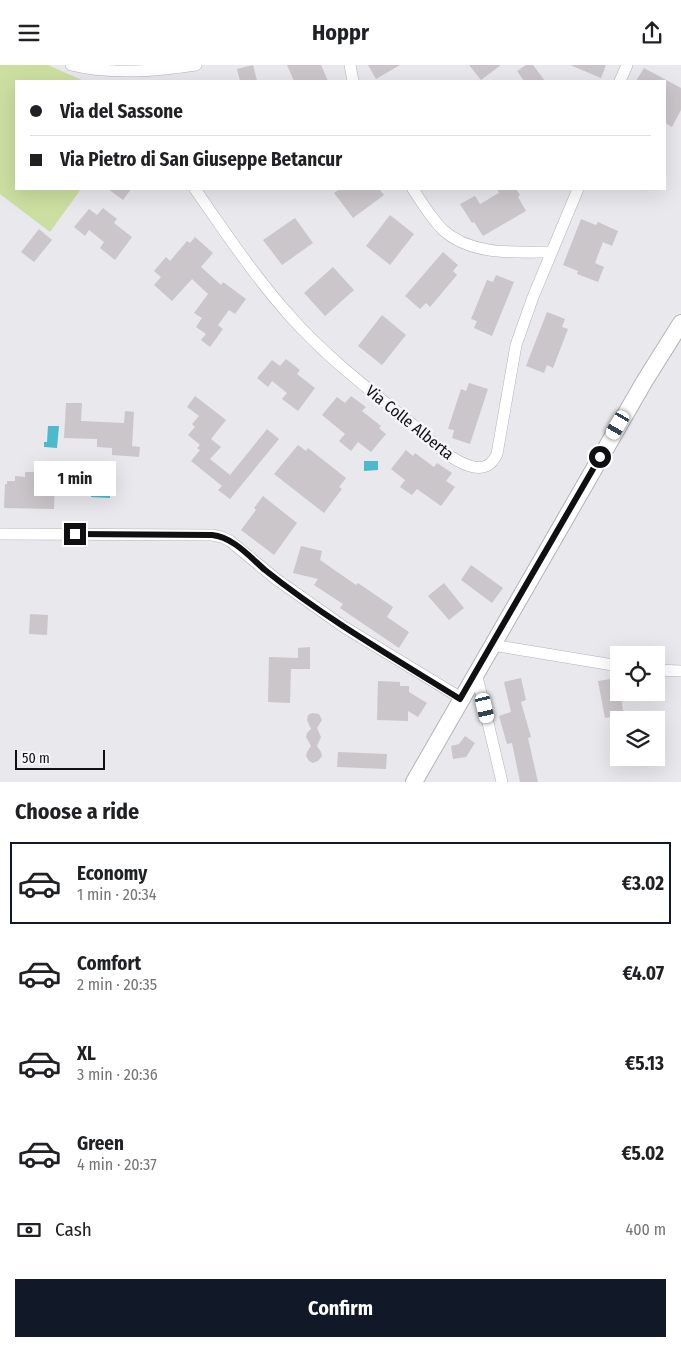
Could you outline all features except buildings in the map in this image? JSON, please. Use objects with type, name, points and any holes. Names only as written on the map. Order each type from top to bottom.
[{"type":"main road","points":[[414,782],[644,382],[681,323]]},
{"type":"street","points":[[71,65],[124,76],[196,65]]},
{"type":"street","points":[[350,65],[353,80]]},
{"type":"street","points":[[620,80],[627,65]]},
{"type":"street","name":"Via Colle Alberta","points":[[196,190],[258,277],[304,331],[319,346],[442,449],[456,460],[470,466],[488,466],[494,462],[498,454],[516,345],[552,252]]},
{"type":"street","points":[[414,190],[437,223],[452,237],[461,242],[473,247],[501,251],[552,252],[578,190]]},
{"type":"street","points":[[0,534],[212,535],[226,538],[276,579],[344,627],[460,699]]},
{"type":"street","points":[[492,645],[610,664]]},
{"type":"street","points":[[665,670],[681,671]]},
{"type":"street","points":[[476,672],[502,782]]},
{"type":"green space","points":[[0,65],[48,65],[82,80],[15,80],[15,190],[80,190],[50,232],[0,194]]},
{"type":"water","points":[[48,426],[59,426],[57,448],[44,447],[44,442],[47,442]]},
{"type":"water","points":[[364,461],[378,461],[378,470],[364,471]]},
{"type":"water","points":[[91,488],[110,488],[110,498],[91,497]]},
{"type":"route","points":[[75,534],[216,535],[226,538],[276,579],[344,627],[460,699],[600,457]]}]
